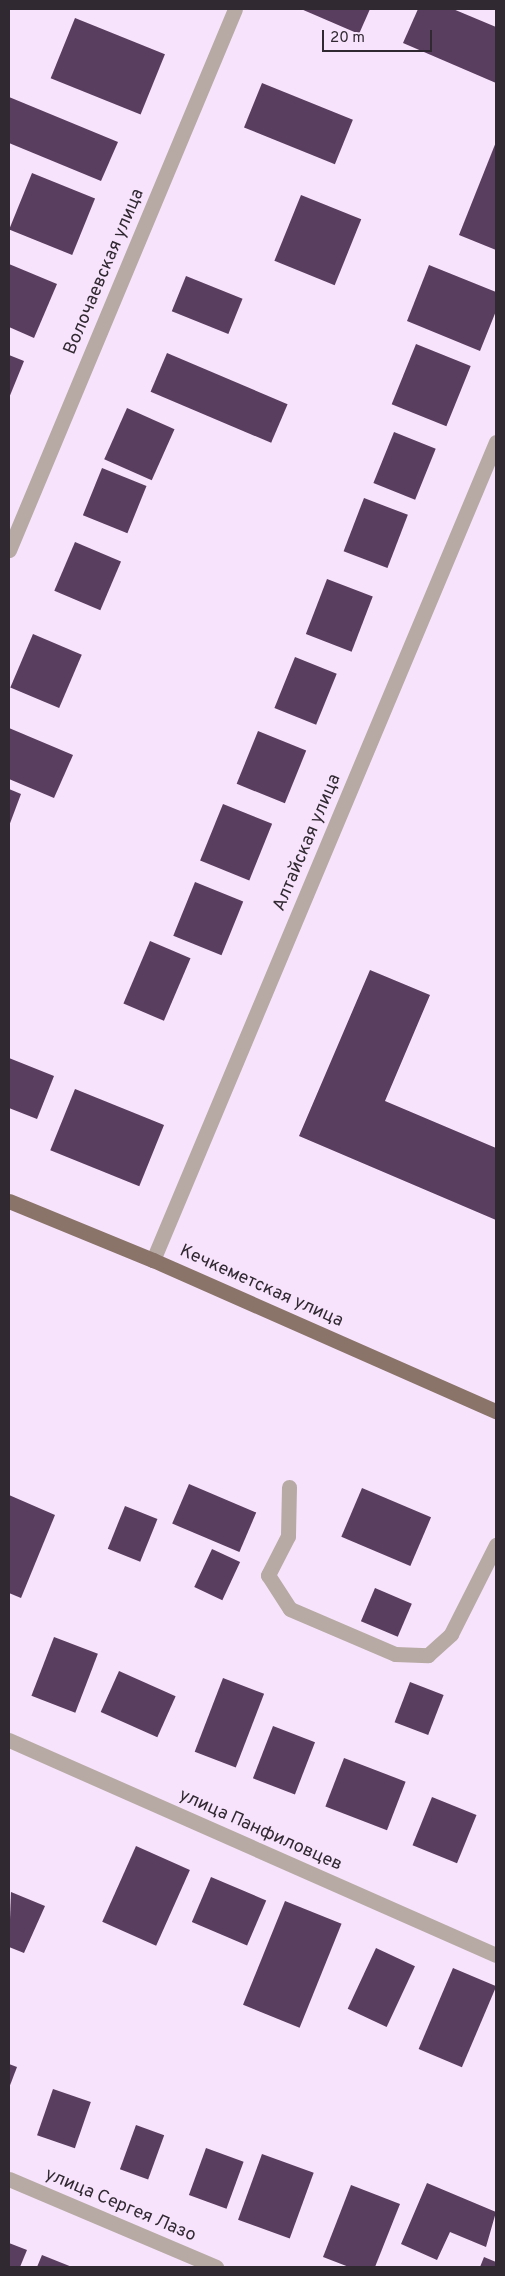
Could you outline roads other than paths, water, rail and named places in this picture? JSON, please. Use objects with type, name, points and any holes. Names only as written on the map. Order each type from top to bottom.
[{"type":"main road","name":"Кечкеметская улица","points":[[9,1202],[153,1260],[496,1411]]},
{"type":"street","name":"Волочаевская улица","points":[[9,550],[236,9]]},
{"type":"street","name":"Алтайская улица","points":[[153,1260],[496,442]]},
{"type":"street","points":[[290,1487],[288,1536],[268,1575],[290,1609],[395,1654],[428,1655],[450,1634],[496,1545]]},
{"type":"street","name":"улица Панфиловцев","points":[[9,1740],[496,1955]]},
{"type":"street","name":"улица Сергея Лазо","points":[[9,2179],[216,2267]]}]
